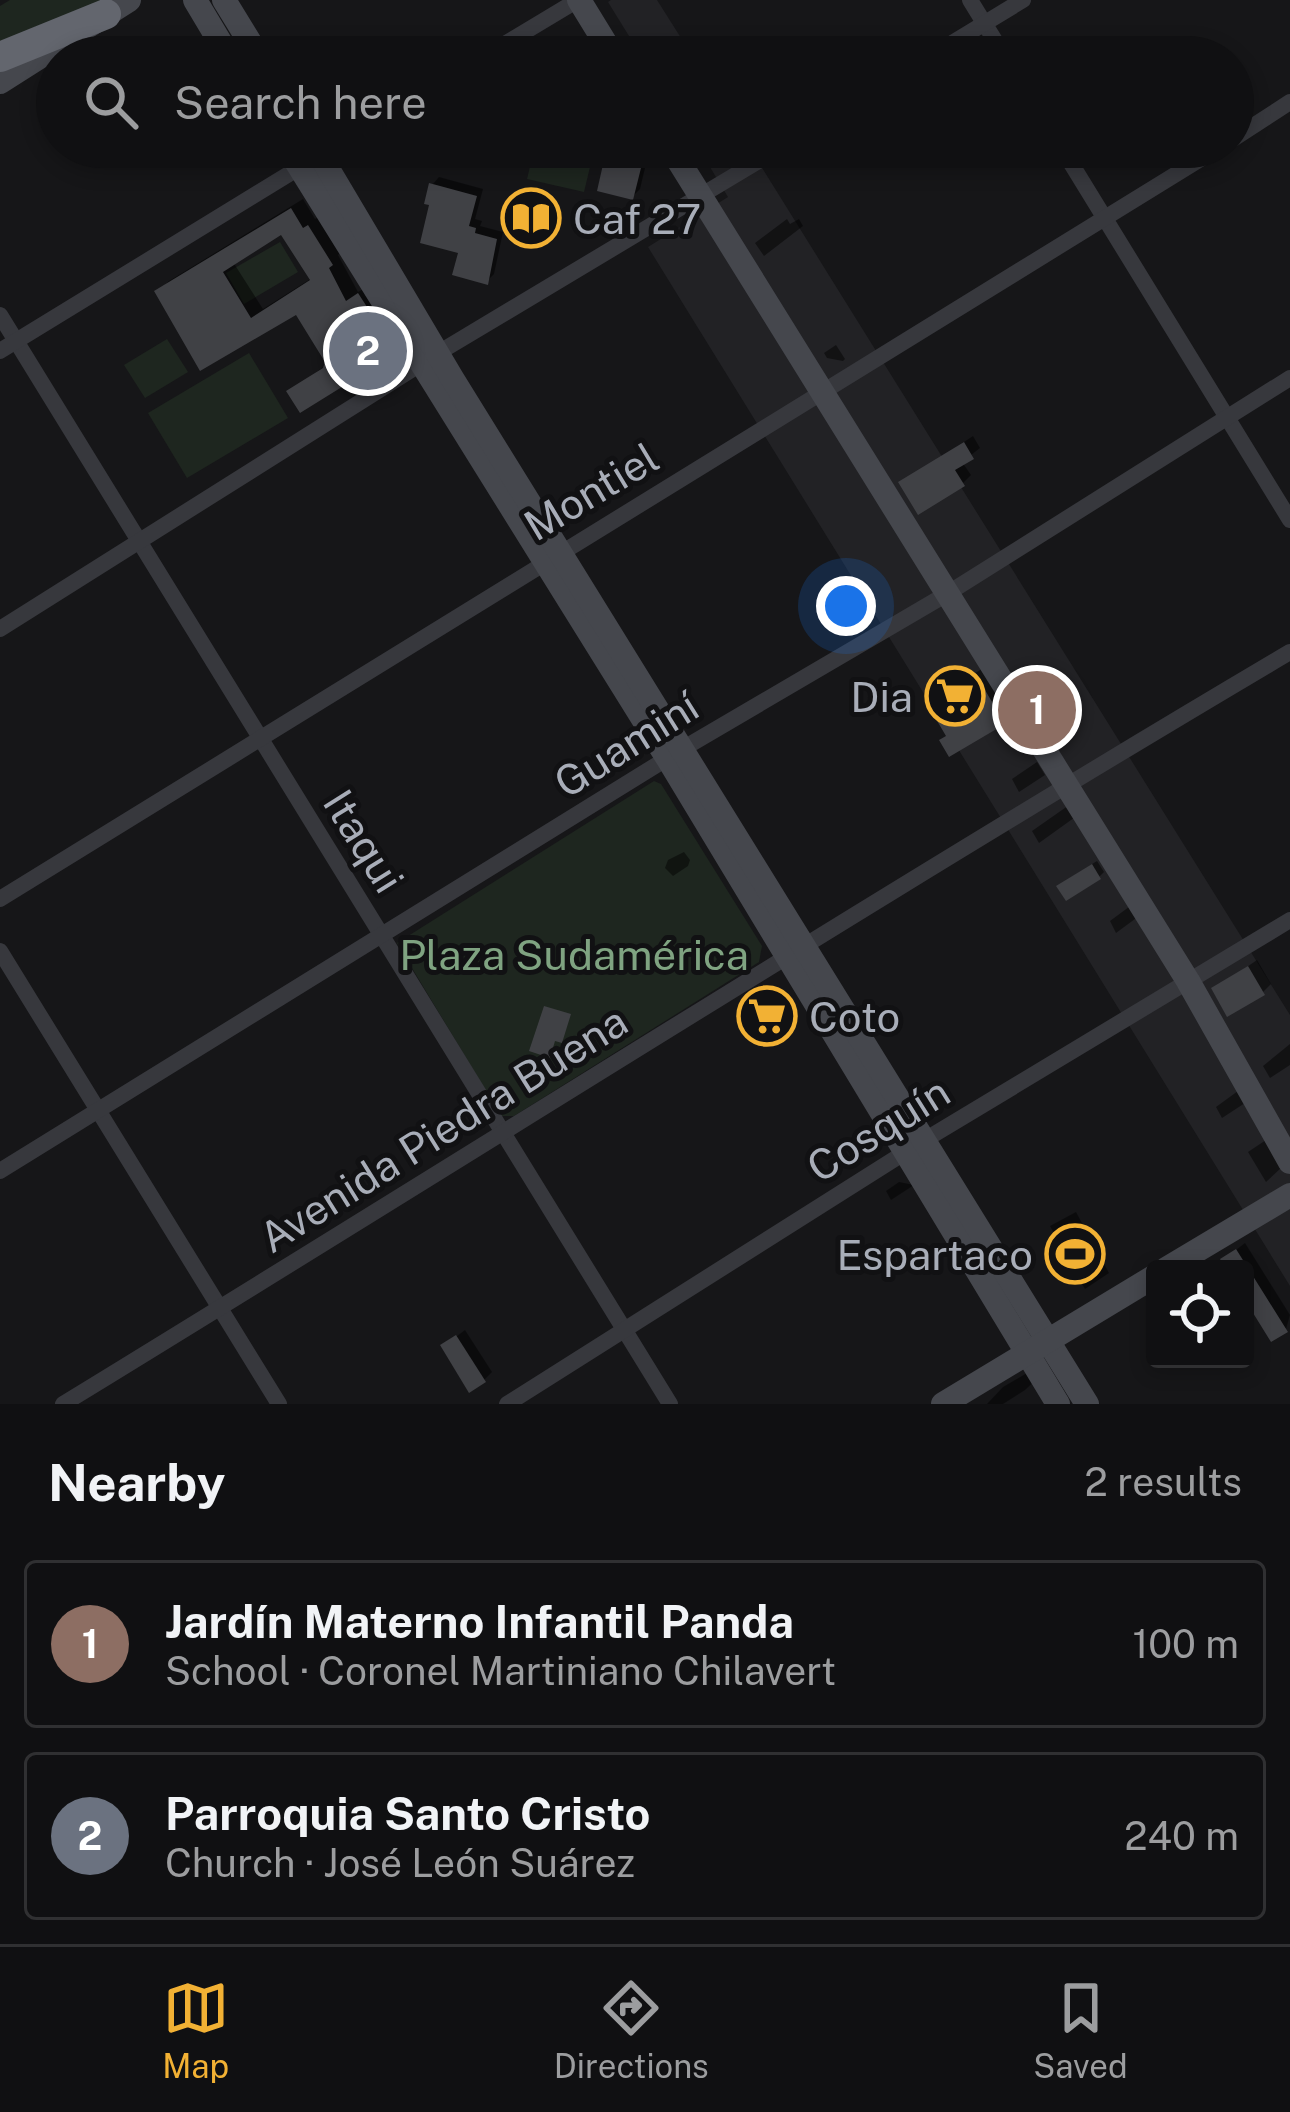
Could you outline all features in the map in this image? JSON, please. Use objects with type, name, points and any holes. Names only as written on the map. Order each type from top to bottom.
[{"type":"highway","points":[[50,36],[118,7]]},
{"type":"highway","points":[[0,57],[36,42]]},
{"type":"street","points":[[194,0],[216,36]]},
{"type":"street","points":[[224,0],[246,36]]},
{"type":"street","points":[[518,36],[578,0],[601,36]]},
{"type":"street","points":[[970,0],[992,36]]},
{"type":"street","points":[[963,36],[1023,0]]},
{"type":"street","points":[[72,36],[118,7]]},
{"type":"street","points":[[0,82],[36,59]]},
{"type":"street","points":[[1254,125],[1290,102]]},
{"type":"street","points":[[8,346],[287,168]]},
{"type":"street","points":[[320,168],[430,359],[1037,1347],[1087,1404]]},
{"type":"street","points":[[683,168],[1188,981],[1290,1162]]},
{"type":"street","points":[[0,628],[430,359],[748,168]]},
{"type":"street","points":[[1074,168],[1290,520]]},
{"type":"street","name":"Montiel","points":[[0,899],[1187,168]]},
{"type":"street","name":"Itaqui","points":[[0,315],[8,346],[137,543],[670,1404]]},
{"type":"street","name":"Guaminí","points":[[0,1172],[676,753],[945,595],[1290,378]]},
{"type":"street","name":"Avenida Piedra Buena","points":[[63,1404],[1064,785],[1290,652]]},
{"type":"street","name":"Cosquín","points":[[507,1404],[914,1148],[1290,920]]},
{"type":"street","points":[[0,951],[279,1404]]},
{"type":"street","points":[[1181,1260],[1290,1195]]},
{"type":"street","points":[[943,1404],[1146,1281]]},
{"type":"street","points":[[1037,1347],[1058,1404]]},
{"type":"shaded area","points":[[657,0],[680,36],[629,36],[608,2]]},
{"type":"shaded area","points":[[711,168],[762,168],[1290,1015],[1290,1286],[648,247],[728,197]]},
{"type":"green space","points":[[10,0],[102,0],[0,52],[0,6]]},
{"type":"green space","points":[[530,168],[590,168],[584,192],[527,179]]},
{"type":"green space","points":[[280,242],[298,272],[244,304],[226,273]]},
{"type":"green space","points":[[167,339],[188,372],[145,398],[124,365]]},
{"type":"green space","points":[[249,353],[288,418],[187,478],[148,413]]},
{"type":"green space","name":"Plaza Sudamérica","points":[[654,781],[661,784],[762,946],[759,962],[514,1116],[501,1116],[397,943]]},
{"type":"building","points":[[602,168],[641,168],[633,200],[597,191]]},
{"type":"building","points":[[429,183],[477,196],[469,226],[476,228],[475,233],[497,239],[488,285],[452,275],[458,253],[420,243]]},
{"type":"building","points":[[291,208],[303,228],[308,225],[333,265],[329,268],[346,301],[358,293],[369,310],[361,314],[387,359],[300,413],[286,391],[323,368],[325,362],[296,315],[200,371],[154,291]],"holes":[[[281,235],[310,280],[251,318],[223,272]]]},
{"type":"building","points":[[964,442],[974,459],[955,470],[965,486],[918,515],[898,482]]},
{"type":"building","points":[[975,673],[1005,724],[949,757],[939,740],[946,736],[926,702]]},
{"type":"building","points":[[1092,864],[1101,879],[1066,901],[1056,886]]},
{"type":"building","points":[[1248,966],[1265,995],[1227,1017],[1211,988]]},
{"type":"building","name":"Coto","points":[[758,998],[772,1001],[788,1025],[767,1039],[745,1007]]},
{"type":"building","points":[[544,1006],[571,1014],[562,1043],[555,1041],[550,1058],[529,1051]]},
{"type":"building","points":[[1236,1249],[1243,1260],[1221,1260]]},
{"type":"building","points":[[1254,1278],[1288,1332],[1271,1342],[1254,1315]]},
{"type":"building","points":[[456,1335],[486,1382],[469,1393],[440,1345]]},
{"type":"place","name":"Caf 27","points":[[531,218]]},
{"type":"place","name":"Parroquia Santo Cristo","points":[[368,351]]},
{"type":"place","name":"Dia","points":[[955,696]]},
{"type":"place","name":"Jardín Materno Infantil Panda","points":[[1037,710]]},
{"type":"place","name":"Coto","points":[[767,1016]]},
{"type":"place","name":"Espartaco","points":[[1075,1254]]}]
